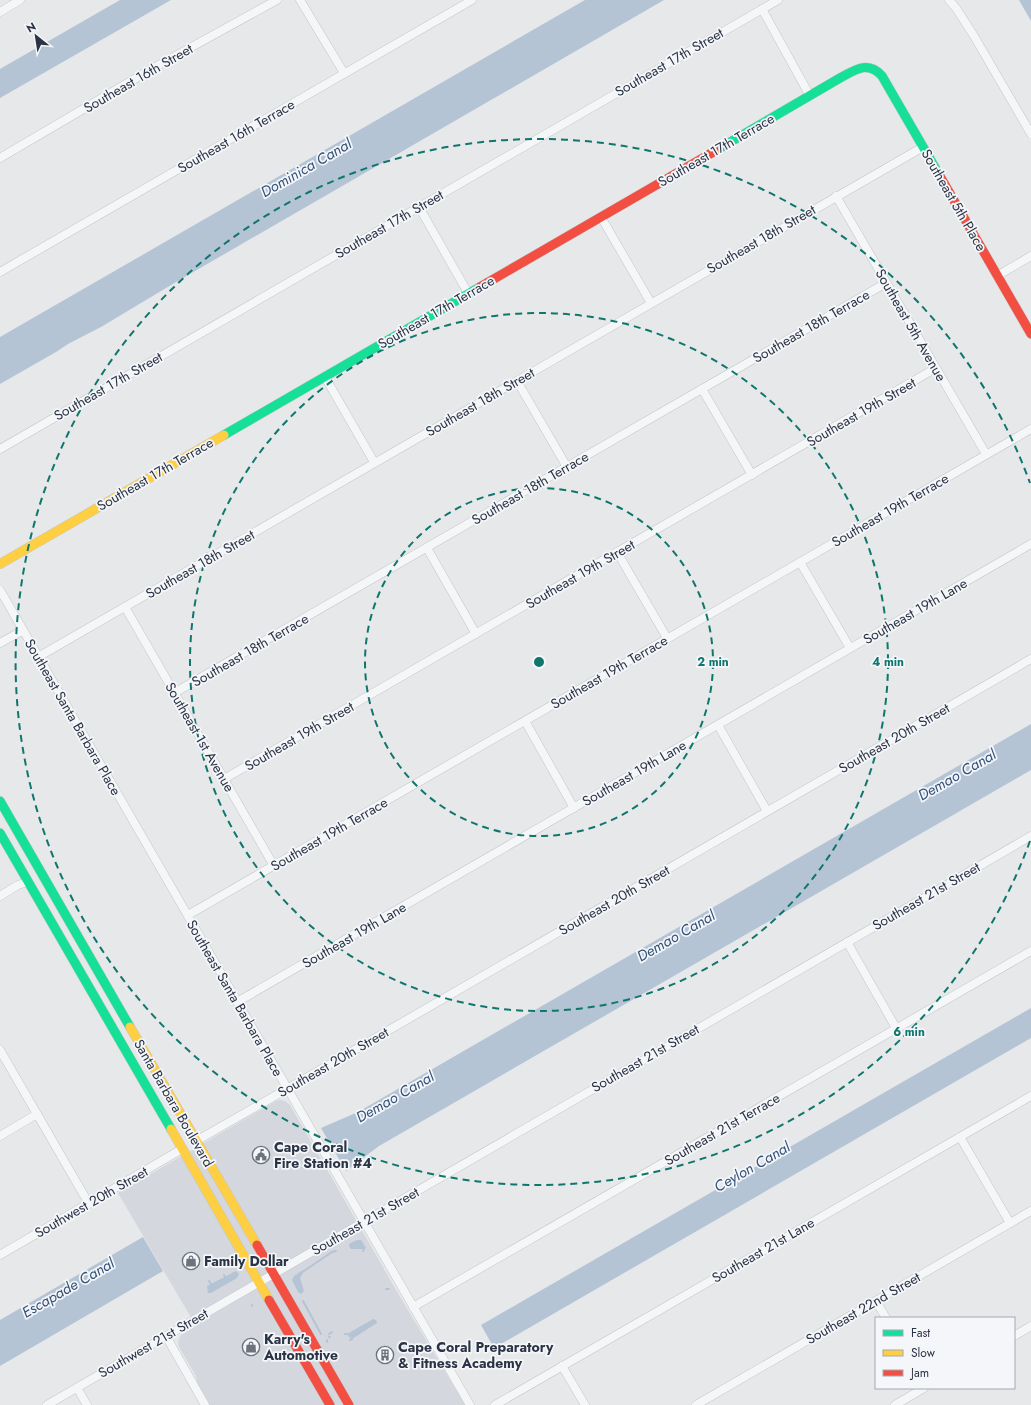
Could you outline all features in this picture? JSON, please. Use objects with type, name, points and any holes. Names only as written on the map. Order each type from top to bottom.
[{"type":"main road","name":"Southeast 17th Terrace","points":[[0,564],[810,96],[860,68],[874,68]]},
{"type":"main road","name":"Southeast 5th Place","points":[[874,68],[882,76],[1031,334]]},
{"type":"main road","name":"Santa Barbara Boulevard","points":[[0,801],[349,1405]]},
{"type":"main road","name":"Santa Barbara Boulevard","points":[[0,833],[330,1405]]},
{"type":"main road","points":[[28,882],[36,883],[42,889],[83,959],[92,970],[101,977]]},
{"type":"street","points":[[0,12],[20,0]]},
{"type":"street","name":"Southeast 16th Street","points":[[0,158],[148,71],[277,0]]},
{"type":"street","points":[[300,0],[344,73]]},
{"type":"street","name":"Southeast 16th Terrace","points":[[0,272],[472,0]]},
{"type":"street","name":"Southeast 17th Street","points":[[0,449],[778,0]]},
{"type":"street","points":[[949,0],[974,36],[1031,134]]},
{"type":"street","points":[[762,9],[810,96]]},
{"type":"street","name":"Southeast 18th Street","points":[[38,657],[923,147]]},
{"type":"street","name":"Southeast 5th Avenue","points":[[836,196],[986,454]]},
{"type":"street","points":[[419,207],[468,293]]},
{"type":"street","points":[[601,217],[651,303]]},
{"type":"street","points":[[997,276],[1031,256]]},
{"type":"street","name":"Southeast 18th Terrace","points":[[174,693],[886,283]]},
{"type":"street","name":"Southeast 19th Street","points":[[224,779],[936,368]]},
{"type":"street","points":[[325,377],[374,462]]},
{"type":"street","points":[[517,381],[567,467]]},
{"type":"street","points":[[702,389],[752,475]]},
{"type":"street","name":"Southeast 19th Terrace","points":[[188,915],[1031,429]]},
{"type":"street","name":"Southeast 19th Lane","points":[[238,1002],[1031,544]]},
{"type":"street","points":[[427,548],[476,634]]},
{"type":"street","points":[[618,552],[667,638]]},
{"type":"street","points":[[800,562],[850,648]]},
{"type":"street","name":"Southeast Santa Barbara Place","points":[[0,590],[288,1089],[356,1210],[364,1221],[470,1405]]},
{"type":"street","name":"Southeast 1st Avenue","points":[[125,608],[274,866]]},
{"type":"street","points":[[0,643],[22,630]]},
{"type":"street","name":"Southeast 20th Street","points":[[196,1141],[1031,659]]},
{"type":"street","points":[[525,721],[574,808]]},
{"type":"street","points":[[718,725],[768,811]]},
{"type":"street","name":"Southeast 21st Street","points":[[259,1281],[1031,836]]},
{"type":"street","points":[[0,896],[18,885],[28,882]]},
{"type":"street","points":[[847,942],[896,1028]]},
{"type":"street","name":"Southeast 21st Terrace","points":[[413,1307],[1031,950]]},
{"type":"street","points":[[0,1050],[89,1204]]},
{"type":"street","name":"Southeast 21st Lane","points":[[495,1405],[1031,1096]]},
{"type":"street","points":[[0,1136],[37,1114]]},
{"type":"street","points":[[960,1137],[1010,1224]]},
{"type":"street","name":"Southwest 20th Street","points":[[0,1255],[182,1149]]},
{"type":"street","name":"Southeast 22nd Street","points":[[696,1405],[1031,1211]]},
{"type":"street","name":"Southwest 21st Street","points":[[46,1405],[259,1281]]},
{"type":"street","points":[[876,1301],[885,1317]]},
{"type":"street","points":[[1015,1335],[1031,1326]]},
{"type":"street","points":[[166,1336],[205,1405]]},
{"type":"street","points":[[562,1366],[585,1405]]},
{"type":"street","points":[[76,1388],[87,1405]]},
{"type":"street","points":[[895,1405],[922,1389]]},
{"type":"shaded area","points":[[280,1100],[285,1101],[290,1105],[399,1295],[465,1405],[208,1405],[198,1387],[196,1376],[179,1347],[178,1342],[181,1335],[196,1326],[118,1193]]},
{"type":"water","points":[[120,0],[171,0],[0,98],[0,69]]},
{"type":"water","name":"Dominica Canal","points":[[585,0],[664,0],[176,282],[101,327],[68,344],[0,384],[0,337]]},
{"type":"water","points":[[1019,0],[1031,0],[1031,21]]},
{"type":"water","name":"Demao Canal","points":[[1031,724],[1031,770],[379,1146],[346,1171],[321,1128],[358,1112]]},
{"type":"water","points":[[1031,1008],[1031,1038],[494,1348],[481,1325]]},
{"type":"water","name":"Escapade Canal","points":[[143,1237],[163,1271],[0,1366],[0,1320]]},
{"type":"water","points":[[357,1240],[361,1240],[366,1248],[351,1249],[349,1244]]},
{"type":"water","points":[[303,1270],[304,1271],[300,1278],[304,1291],[301,1294],[298,1292],[292,1280],[294,1276]]},
{"type":"water","points":[[236,1271],[239,1274],[237,1278],[211,1293],[208,1293],[207,1286]]},
{"type":"water","points":[[373,1319],[376,1320],[377,1323],[352,1339],[348,1336],[349,1333]]},
{"type":"waterway","points":[[304,1271],[332,1252],[336,1251]]},
{"type":"waterway","points":[[303,1301],[321,1334]]},
{"type":"traffic: fast","points":[[715,151],[840,78],[856,70],[867,67],[872,68],[882,76],[937,171]]},
{"type":"traffic: fast","points":[[224,435],[480,287]]},
{"type":"traffic: fast","points":[[0,801],[130,1027]]},
{"type":"traffic: fast","points":[[0,833],[171,1129]]},
{"type":"traffic: slow","points":[[0,564],[224,435]]},
{"type":"traffic: slow","points":[[130,1027],[257,1245]]},
{"type":"traffic: slow","points":[[171,1129],[269,1300]]},
{"type":"traffic: jam","points":[[480,287],[715,151]]},
{"type":"traffic: jam","points":[[937,171],[1031,334]]},
{"type":"traffic: jam","points":[[257,1245],[349,1405]]},
{"type":"traffic: jam","points":[[269,1300],[330,1405]]},
{"type":"place","name":"Cape Coral Fire Station #4","points":[[261,1155]]},
{"type":"place","name":"Family Dollar","points":[[191,1261]]},
{"type":"place","name":"Karry's Automotive","points":[[251,1347]]},
{"type":"place","name":"Cape Coral Preparatory & Fitness Academy","points":[[385,1355]]},
{"type":"water label","name":"Ceylon Canal","points":[[752,1167]]}]
